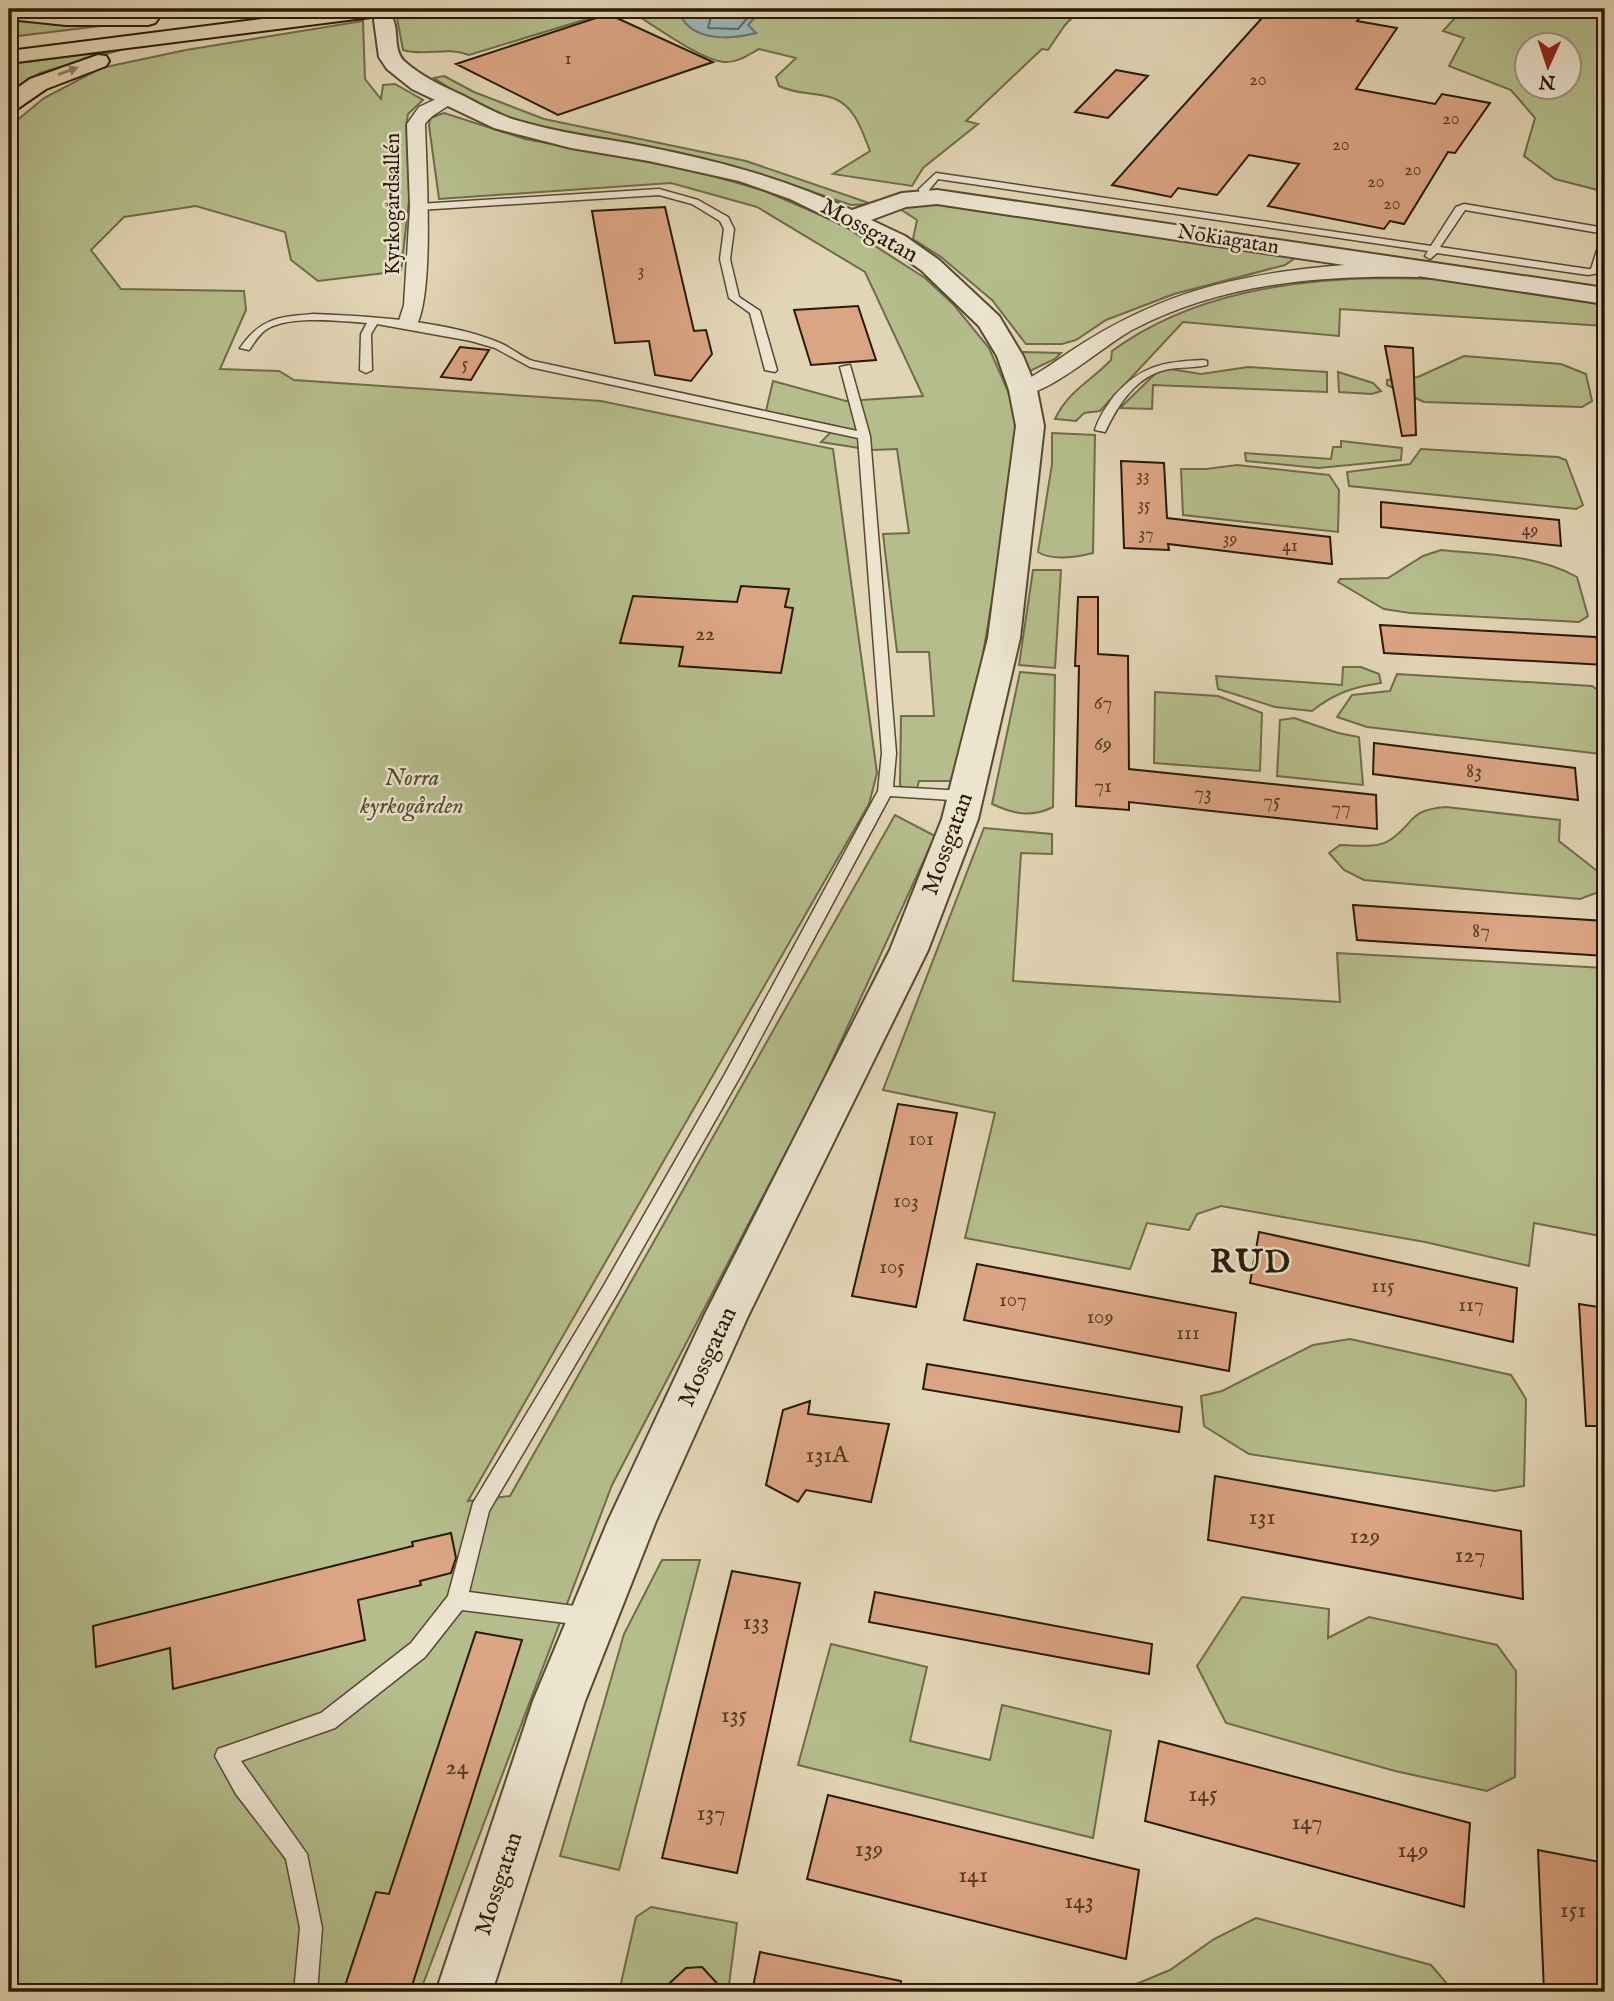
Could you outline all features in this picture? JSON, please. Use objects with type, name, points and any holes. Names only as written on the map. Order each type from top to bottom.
[{"type":"highway","points":[[9,43],[287,9]]},
{"type":"highway","points":[[9,13],[66,19],[216,18]]},
{"type":"highway","points":[[9,57],[257,26],[385,14]]},
{"type":"highway","points":[[9,104],[38,84],[85,65],[128,53],[257,26]]},
{"type":"street","name":"Mossgatan","points":[[385,14],[390,57],[420,84],[447,99],[502,123],[535,133],[649,154],[746,176],[854,218],[896,241],[930,265],[990,322],[1023,390],[1030,426],[1004,638],[966,796],[909,950],[726,1316],[632,1521],[559,1701],[464,1992]]},
{"type":"street","name":"Kyrkogårdsallén","points":[[408,324],[414,305],[419,207],[416,124],[425,111],[447,99]]},
{"type":"street","name":"Nokiagatan","points":[[854,218],[902,200],[923,197],[968,201],[1431,260],[1454,273],[1605,296]]},
{"type":"street","points":[[1023,390],[1036,386],[1124,326],[1183,300],[1285,276],[1322,272],[1454,273]]},
{"type":"lane","points":[[419,207],[659,192],[695,202],[724,219],[729,229],[725,259],[734,298],[755,311],[771,370]]},
{"type":"lane","points":[[1605,231],[1464,207],[1459,209],[1431,260],[1588,272],[1595,271],[1605,241]]},
{"type":"lane","points":[[245,348],[259,330],[281,320],[374,320],[408,324],[492,343],[506,349],[517,360],[530,364],[864,436]]},
{"type":"lane","points":[[366,370],[366,334],[374,320]]},
{"type":"lane","points":[[1101,430],[1103,420],[1110,409],[1135,379],[1154,368],[1203,363]]},
{"type":"lane","points":[[305,1992],[311,1928],[296,1854],[244,1787],[226,1756],[328,1721],[418,1650],[457,1600],[480,1509],[610,1292],[733,1075],[885,791],[889,752],[864,436],[846,367]]},
{"type":"lane","points":[[885,791],[966,796]]},
{"type":"lane","points":[[457,1600],[593,1617]]},
{"type":"green space","points":[[18,9],[193,9],[105,14]]},
{"type":"green space","points":[[467,9],[620,9],[469,55],[453,51],[403,50],[397,18]]},
{"type":"green space","points":[[627,9],[706,9],[704,17],[682,17],[695,31],[705,35],[736,37],[756,33],[748,25],[755,17],[849,18],[847,9],[1081,9],[1065,25],[1048,50],[1042,49],[966,121],[978,124],[923,168],[912,186],[833,174],[870,151],[857,120],[841,102],[779,86],[776,77],[796,58],[759,49],[733,61],[714,60],[689,48]]},
{"type":"green space","points":[[1463,9],[1605,9],[1605,192],[1555,179],[1524,156],[1535,118],[1521,102],[1582,102],[1582,32],[1512,32],[1512,91],[1449,66],[1464,38],[1443,31]]},
{"type":"green space","points":[[9,19],[117,24],[9,37]]},
{"type":"green space","name":"Norra kyrkogården","points":[[363,21],[365,79],[381,99],[383,85],[395,84],[423,100],[408,114],[406,126],[409,201],[401,271],[318,281],[291,260],[285,232],[196,206],[124,217],[91,250],[121,289],[244,291],[246,310],[220,369],[279,371],[294,380],[601,401],[833,449],[877,773],[869,804],[468,1501],[510,1496],[895,815],[935,836],[819,1089],[612,1485],[420,1992],[9,1992],[9,127],[44,98],[101,68],[186,50]]},
{"type":"green space","points":[[120,50],[40,73],[9,94],[9,64]]},
{"type":"green space","points":[[444,76],[474,92],[544,119],[746,161],[872,204],[851,205],[760,174],[692,156],[543,129],[507,118],[460,95],[434,78]]},
{"type":"green space","points":[[444,113],[525,139],[696,171],[765,191],[841,224],[925,278],[954,305],[989,348],[1014,405],[1017,451],[978,684],[954,781],[919,781],[916,792],[900,786],[901,716],[934,716],[929,652],[897,652],[883,534],[909,533],[897,449],[872,450],[821,442],[837,426],[766,411],[773,381],[846,401],[923,396],[865,272],[757,207],[671,183],[439,199],[429,126],[430,118]]},
{"type":"green space","points":[[920,202],[1295,258],[1285,265],[1174,294],[1106,320],[1076,340],[1062,344],[1026,344],[992,300],[941,257],[913,239],[917,220],[900,209]]},
{"type":"green space","points":[[1385,278],[1442,279],[1605,305],[1605,326],[1340,309],[1339,336],[1183,322],[1100,411],[1084,413],[1076,421],[1055,419],[1066,401],[1111,360],[1112,351],[1174,316],[1242,293],[1313,282]]},
{"type":"green space","points":[[1022,352],[1061,353],[1055,359],[1030,371],[1027,370]]},
{"type":"green space","points":[[1464,356],[1561,364],[1586,374],[1592,401],[1582,407],[1424,402],[1387,385],[1387,380],[1418,377]]},
{"type":"green space","points":[[1248,367],[1327,372],[1327,392],[1153,385],[1152,409],[1120,408],[1157,372],[1170,369],[1201,374]]},
{"type":"green space","points":[[1338,372],[1373,383],[1381,391],[1372,394],[1339,392]]},
{"type":"green space","points":[[1052,433],[1095,435],[1093,553],[1057,557],[1038,552],[1052,464]]},
{"type":"green space","points":[[1341,441],[1402,448],[1401,460],[1318,468],[1246,461],[1245,453],[1331,459],[1333,447],[1341,447]]},
{"type":"green space","points":[[1421,449],[1558,457],[1566,460],[1583,505],[1576,509],[1349,486],[1347,472],[1410,464]]},
{"type":"green space","points":[[1237,465],[1329,475],[1339,490],[1338,532],[1183,515],[1181,469]]},
{"type":"green space","points":[[1441,550],[1510,557],[1561,569],[1577,577],[1588,616],[1579,622],[1410,613],[1384,609],[1338,582],[1340,579],[1388,578],[1423,556]]},
{"type":"green space","points":[[1033,570],[1061,570],[1055,668],[1019,665]]},
{"type":"green space","points":[[1343,667],[1361,667],[1379,674],[1381,683],[1345,692],[1312,711],[1275,707],[1218,689],[1216,676],[1342,685]]},
{"type":"green space","points":[[1020,672],[1055,675],[1053,807],[1030,814],[992,804]]},
{"type":"green space","points":[[1397,674],[1592,686],[1602,693],[1605,706],[1605,752],[1601,754],[1367,727],[1337,717],[1352,695],[1390,691]]},
{"type":"green space","points":[[1155,692],[1218,696],[1262,713],[1260,771],[1154,763]]},
{"type":"green space","points":[[1294,718],[1359,737],[1363,785],[1277,776],[1280,720]]},
{"type":"green space","points":[[1446,807],[1560,820],[1559,841],[1601,874],[1604,890],[1580,899],[1364,880],[1344,870],[1329,853],[1340,845],[1366,846],[1385,843],[1418,814]]},
{"type":"green space","points":[[984,828],[1052,834],[1052,854],[1021,853],[1013,981],[1340,1002],[1337,953],[1605,968],[1605,1237],[1534,1223],[1529,1266],[1425,1242],[1221,1206],[1197,1214],[1189,1230],[1147,1223],[1130,1269],[965,1238],[995,1113],[883,1090]]},
{"type":"green space","points":[[1350,1339],[1511,1375],[1526,1399],[1524,1486],[1495,1491],[1249,1454],[1204,1426],[1201,1396],[1222,1391],[1313,1345]]},
{"type":"green space","points":[[662,1560],[700,1560],[619,1870],[560,1856],[624,1634]]},
{"type":"green space","points":[[1242,1597],[1329,1609],[1328,1638],[1369,1617],[1497,1645],[1516,1671],[1515,1777],[1487,1791],[1395,1771],[1226,1723],[1197,1666]]},
{"type":"green space","points":[[831,1644],[927,1667],[910,1741],[990,1760],[1002,1705],[1111,1731],[1093,1838],[798,1765]]},
{"type":"green space","points":[[651,1907],[737,1923],[728,1992],[619,1992],[636,1917]]},
{"type":"green space","points":[[1256,1918],[1431,1965],[1454,1992],[1117,1992],[1170,1970],[1214,1939]]},
{"type":"water","points":[[706,9],[847,9],[850,18],[755,17],[748,25],[756,33],[715,37],[696,31],[681,17],[704,17]]},
{"type":"building","points":[[1270,9],[1368,9],[1357,21],[1397,28],[1356,89],[1435,104],[1442,94],[1490,103],[1455,153],[1448,152],[1404,224],[1390,221],[1384,229],[1268,206],[1299,164],[1249,155],[1217,195],[1178,188],[1171,197],[1112,185]]},
{"type":"building","points":[[608,14],[713,62],[558,115],[456,64]]},
{"type":"building","points":[[1116,70],[1148,76],[1108,118],[1075,112]]},
{"type":"building","points":[[665,207],[694,331],[706,330],[712,354],[691,381],[655,375],[649,341],[615,343],[592,211]]},
{"type":"building","points":[[858,306],[876,360],[811,365],[794,310]]},
{"type":"building","points":[[1385,346],[1413,348],[1416,435],[1402,436]]},
{"type":"building","points":[[460,347],[489,350],[471,380],[441,377]]},
{"type":"building","points":[[1121,461],[1164,463],[1167,518],[1330,537],[1332,564],[1168,544],[1169,550],[1124,548]]},
{"type":"building","points":[[1381,502],[1559,520],[1561,546],[1381,527]]},
{"type":"building","points":[[741,586],[789,589],[785,607],[793,608],[781,673],[679,666],[683,647],[620,643],[633,596],[737,602]]},
{"type":"building","points":[[1078,597],[1098,597],[1098,654],[1128,656],[1129,769],[1376,795],[1377,829],[1129,802],[1129,810],[1076,806],[1079,666],[1075,666]]},
{"type":"building","points":[[1380,625],[1596,637],[1605,665],[1384,653]]},
{"type":"building","points":[[1374,743],[1575,768],[1578,800],[1373,774]]},
{"type":"building","points":[[1353,905],[1605,921],[1605,956],[1357,940]]},
{"type":"building","points":[[898,1104],[957,1113],[916,1307],[852,1296]]},
{"type":"building","points":[[1259,1232],[1517,1288],[1513,1342],[1250,1283]]},
{"type":"building","points":[[977,1264],[1236,1313],[1229,1371],[964,1320]]},
{"type":"building","points":[[1579,1304],[1605,1308],[1605,1426],[1586,1426]]},
{"type":"building","points":[[927,1364],[1182,1407],[1179,1432],[923,1389]]},
{"type":"building","points":[[810,1401],[808,1414],[889,1424],[871,1502],[806,1490],[798,1502],[766,1485],[783,1410]]},
{"type":"building","points":[[1215,1476],[1521,1531],[1523,1599],[1208,1540]]},
{"type":"building","points":[[451,1533],[456,1558],[451,1573],[420,1581],[421,1585],[358,1600],[365,1640],[173,1689],[170,1648],[96,1667],[93,1626],[413,1546],[412,1542]]},
{"type":"building","points":[[732,1571],[800,1583],[737,1873],[662,1858]]},
{"type":"building","points":[[875,1592],[1152,1644],[1149,1674],[869,1622]]},
{"type":"building","points":[[476,1632],[522,1640],[410,1992],[343,1992],[376,1892],[389,1894]]},
{"type":"building","points":[[1159,1741],[1470,1823],[1464,1907],[1145,1821]]},
{"type":"building","points":[[828,1795],[1139,1870],[1126,1959],[807,1879]]},
{"type":"building","points":[[1538,1850],[1605,1863],[1605,1992],[1544,1992]]},
{"type":"building","points":[[760,1952],[901,1981],[900,1992],[752,1992]]},
{"type":"building","points":[[702,1967],[725,1992],[660,1992],[686,1968]]},
{"type":"district","name":"RUD","points":[[1251,1263]]}]
